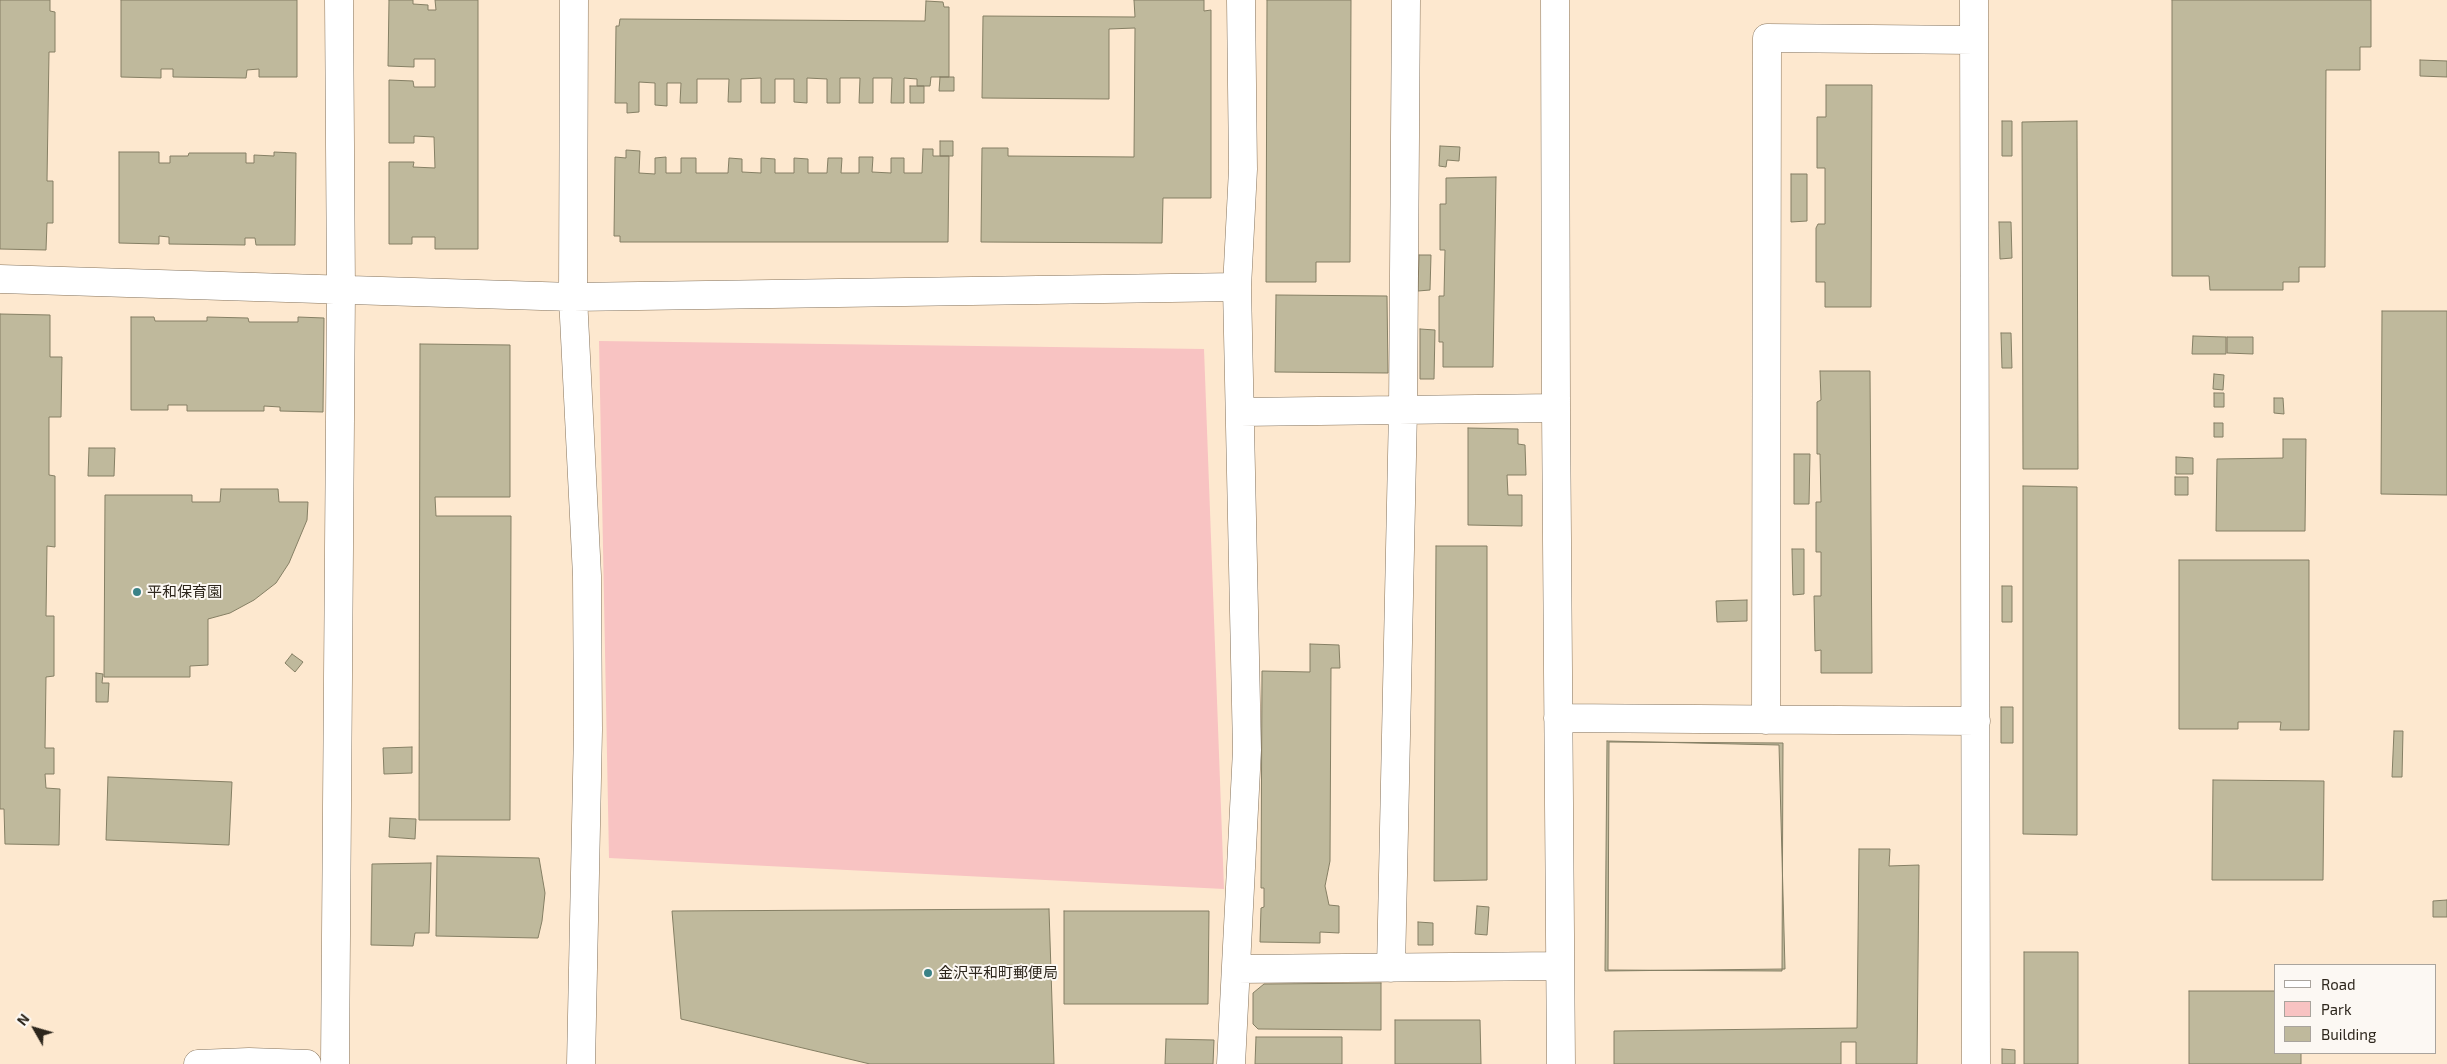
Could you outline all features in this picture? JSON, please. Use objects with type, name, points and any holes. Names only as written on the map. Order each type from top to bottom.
[{"type":"street","points":[[335,1064],[341,290],[339,0]]},
{"type":"street","points":[[574,0],[573,297],[587,576],[588,730],[581,1064]]},
{"type":"street","points":[[1231,1064],[1247,750],[1237,287],[1243,169],[1240,0]]},
{"type":"street","points":[[1391,968],[1403,410],[1406,0]]},
{"type":"street","points":[[1555,0],[1561,1064]]},
{"type":"street","points":[[1974,0],[1976,1064]]},
{"type":"street","points":[[1766,720],[1767,38],[1974,40]]},
{"type":"street","points":[[0,279],[573,297],[1237,287]]},
{"type":"street","points":[[1240,412],[1556,408]]},
{"type":"street","points":[[1558,718],[1976,721]]},
{"type":"street","points":[[1237,969],[1560,966]]},
{"type":"street","points":[[198,1064],[249,1062],[307,1064]]},
{"type":"green space","points":[[599,341],[1204,349],[1224,889],[609,858]]},
{"type":"building","points":[[0,0],[50,0],[50,11],[55,12],[55,52],[49,52],[47,181],[53,181],[53,223],[47,223],[46,250],[0,249]]},
{"type":"building","points":[[121,0],[297,0],[297,77],[259,77],[259,69],[247,70],[246,78],[173,77],[173,69],[161,69],[161,78],[121,77]]},
{"type":"building","points":[[389,0],[413,0],[413,4],[428,5],[428,10],[436,10],[435,0],[478,0],[478,249],[435,249],[435,237],[412,237],[412,244],[389,244],[389,162],[414,162],[413,167],[435,168],[434,137],[414,136],[414,143],[389,143],[389,80],[413,81],[414,87],[435,87],[435,59],[414,59],[414,67],[388,66]]},
{"type":"building","points":[[1134,0],[1204,0],[1204,11],[1211,10],[1211,198],[1163,198],[1162,243],[981,242],[982,148],[1008,148],[1008,156],[1134,157],[1135,28],[1109,29],[1109,99],[982,98],[983,16],[1135,17]]},
{"type":"building","points":[[1267,0],[1351,0],[1350,262],[1316,262],[1316,282],[1266,282]]},
{"type":"building","points":[[2172,0],[2371,0],[2371,47],[2360,47],[2360,70],[2326,70],[2325,267],[2299,267],[2299,282],[2283,282],[2283,290],[2210,290],[2209,276],[2172,276]]},
{"type":"building","points":[[926,1],[943,2],[944,7],[949,7],[949,77],[931,77],[930,86],[917,86],[917,79],[904,78],[904,103],[891,103],[892,78],[873,78],[873,103],[859,103],[860,78],[840,78],[840,103],[827,103],[827,79],[807,78],[807,103],[794,102],[794,79],[775,79],[775,103],[761,103],[761,78],[741,79],[741,102],[728,102],[729,79],[697,79],[697,103],[680,103],[681,83],[667,83],[667,106],[655,105],[655,83],[639,82],[639,112],[627,113],[627,103],[615,103],[616,26],[619,26],[620,19],[925,21]]},
{"type":"building","points":[[2420,60],[2447,61],[2447,77],[2420,76]]},
{"type":"building","points":[[940,77],[954,77],[954,91],[939,91]]},
{"type":"building","points":[[1826,85],[1872,85],[1871,307],[1825,307],[1825,282],[1816,282],[1816,228],[1818,224],[1825,224],[1825,168],[1817,168],[1817,117],[1826,117]]},
{"type":"building","points":[[910,86],[924,86],[924,103],[910,103]]},
{"type":"building","points":[[2002,121],[2012,121],[2012,156],[2002,156]]},
{"type":"building","points":[[2077,121],[2078,469],[2023,469],[2022,122]]},
{"type":"building","points":[[940,141],[953,141],[953,156],[940,156]]},
{"type":"building","points":[[1440,146],[1460,147],[1459,161],[1447,160],[1446,167],[1439,166]]},
{"type":"building","points":[[923,149],[933,149],[933,156],[949,156],[948,242],[620,242],[620,236],[614,236],[615,157],[626,158],[626,150],[640,151],[639,173],[655,174],[655,158],[666,157],[666,173],[681,173],[681,158],[696,158],[696,173],[728,173],[729,158],[742,159],[742,172],[761,173],[761,158],[775,159],[775,173],[794,173],[794,158],[808,159],[808,173],[827,173],[828,158],[842,158],[841,173],[859,173],[859,157],[873,157],[872,172],[891,173],[891,158],[904,158],[904,173],[922,173]]},
{"type":"building","points":[[119,152],[159,152],[159,163],[170,163],[170,156],[188,156],[189,153],[246,153],[246,163],[254,163],[254,155],[274,156],[274,152],[296,153],[295,245],[256,245],[255,238],[245,238],[245,245],[169,244],[169,237],[159,236],[159,244],[119,243]]},
{"type":"building","points":[[1791,174],[1807,174],[1807,221],[1791,222]]},
{"type":"building","points":[[1496,177],[1493,367],[1443,367],[1443,342],[1439,342],[1439,296],[1444,296],[1445,250],[1440,250],[1440,204],[1446,204],[1446,178]]},
{"type":"building","points":[[1999,222],[2011,222],[2012,258],[2000,259]]},
{"type":"building","points":[[1419,255],[1431,255],[1430,290],[1418,291]]},
{"type":"building","points":[[1276,295],[1387,296],[1388,373],[1275,372]]},
{"type":"building","points":[[2382,311],[2447,311],[2447,495],[2381,494]]},
{"type":"building","points":[[0,314],[50,315],[50,357],[62,357],[61,417],[49,417],[49,475],[55,476],[55,547],[47,546],[46,616],[54,616],[54,676],[46,677],[45,748],[54,748],[54,774],[45,774],[46,788],[60,789],[59,845],[5,844],[4,809],[0,809]]},
{"type":"building","points":[[131,317],[154,317],[155,321],[207,321],[207,317],[248,318],[249,322],[298,322],[298,317],[324,318],[323,412],[280,411],[280,407],[264,406],[264,411],[187,411],[187,405],[168,405],[168,410],[131,410]]},
{"type":"building","points":[[1420,329],[1435,330],[1434,379],[1420,379]]},
{"type":"building","points":[[2001,333],[2011,333],[2012,368],[2002,368]]},
{"type":"building","points":[[2193,336],[2226,337],[2226,354],[2192,354]]},
{"type":"building","points":[[2227,337],[2253,337],[2253,354],[2227,353]]},
{"type":"building","points":[[420,344],[510,345],[510,497],[435,497],[436,516],[511,516],[510,820],[419,820]]},
{"type":"building","points":[[1820,371],[1870,371],[1872,673],[1821,673],[1821,650],[1815,651],[1814,596],[1821,596],[1821,552],[1816,552],[1816,502],[1821,502],[1820,454],[1817,454],[1817,402],[1821,400]]},
{"type":"building","points":[[2214,374],[2224,375],[2223,390],[2213,389]]},
{"type":"building","points":[[2214,393],[2224,393],[2224,407],[2214,407]]},
{"type":"building","points":[[2274,398],[2283,398],[2284,414],[2274,413]]},
{"type":"building","points":[[2214,423],[2223,423],[2223,437],[2214,437]]},
{"type":"building","points":[[1468,428],[1518,429],[1518,444],[1525,445],[1526,475],[1507,475],[1508,495],[1522,495],[1522,526],[1468,525]]},
{"type":"building","points":[[2283,439],[2306,439],[2305,531],[2216,531],[2217,459],[2283,458]]},
{"type":"building","points":[[89,448],[115,448],[114,476],[88,476]]},
{"type":"building","points":[[1794,454],[1810,454],[1809,504],[1794,504]]},
{"type":"building","points":[[2176,457],[2193,458],[2193,474],[2176,474]]},
{"type":"building","points":[[2175,477],[2188,477],[2188,495],[2175,495]]},
{"type":"building","points":[[2023,486],[2077,487],[2077,835],[2023,834]]},
{"type":"building","points":[[221,489],[278,489],[279,502],[308,502],[307,520],[289,563],[276,583],[254,600],[230,613],[208,619],[208,665],[190,666],[190,677],[104,677],[105,495],[192,495],[192,502],[220,502]]},
{"type":"building","points":[[1436,546],[1487,546],[1487,880],[1434,881]]},
{"type":"building","points":[[1792,549],[1804,549],[1804,594],[1793,595]]},
{"type":"building","points":[[2179,560],[2309,560],[2309,730],[2280,730],[2281,722],[2238,722],[2238,729],[2179,729]]},
{"type":"building","points":[[2002,586],[2012,586],[2012,622],[2002,622]]},
{"type":"building","points":[[1747,600],[1747,621],[1717,622],[1716,601]]},
{"type":"building","points":[[1310,644],[1339,645],[1340,668],[1331,668],[1330,861],[1325,886],[1329,905],[1339,906],[1339,933],[1320,932],[1320,943],[1260,942],[1261,908],[1264,907],[1264,888],[1261,888],[1262,671],[1310,672]]},
{"type":"building","points":[[292,654],[303,662],[295,672],[285,663]]},
{"type":"building","points":[[96,673],[103,674],[102,683],[109,683],[108,702],[96,702]]},
{"type":"building","points":[[2001,707],[2013,707],[2013,743],[2001,743]]},
{"type":"building","points":[[2394,731],[2403,731],[2402,777],[2392,777]]},
{"type":"building","points":[[1607,741],[1779,745],[1785,969],[1605,971]]},
{"type":"building","points":[[1609,742],[1783,743],[1782,971],[1608,970]]},
{"type":"building","points":[[412,747],[412,773],[384,774],[383,748]]},
{"type":"building","points":[[108,777],[232,782],[229,845],[106,840]]},
{"type":"building","points":[[2213,780],[2324,781],[2323,880],[2212,880]]},
{"type":"building","points":[[390,818],[416,819],[415,839],[389,837]]},
{"type":"building","points":[[1859,849],[1890,849],[1889,866],[1919,865],[1917,1064],[1856,1064],[1856,1042],[1841,1042],[1841,1064],[1614,1064],[1614,1031],[1857,1028]]},
{"type":"building","points":[[437,856],[539,858],[545,893],[538,938],[436,936]]},
{"type":"building","points":[[431,863],[429,933],[415,933],[413,946],[371,945],[372,864]]},
{"type":"building","points":[[2447,900],[2447,917],[2433,917],[2433,901]]},
{"type":"building","points":[[1477,906],[1489,907],[1487,935],[1475,934]]},
{"type":"building","points":[[1049,909],[1054,1064],[870,1064],[681,1019],[672,911]]},
{"type":"building","points":[[1064,911],[1209,911],[1208,1004],[1064,1004]]},
{"type":"building","points":[[1418,922],[1433,923],[1433,945],[1418,945]]},
{"type":"building","points":[[2024,952],[2078,952],[2078,1064],[2024,1064]]},
{"type":"building","points":[[1381,983],[1381,1030],[1258,1029],[1253,1024],[1253,993],[1264,984]]},
{"type":"building","points":[[2189,991],[2274,991],[2274,1054],[2301,1054],[2301,1064],[2189,1064]]},
{"type":"building","points":[[1395,1020],[1480,1020],[1481,1064],[1395,1064]]},
{"type":"building","points":[[1256,1037],[1342,1037],[1342,1064],[1255,1064]]},
{"type":"building","points":[[1166,1039],[1214,1040],[1213,1064],[1165,1064]]},
{"type":"building","points":[[2002,1049],[2015,1050],[2015,1064],[2002,1064]]},
{"type":"place","name":"平和保育園","points":[[137,592]]},
{"type":"place","name":"金沢平和町郵便局","points":[[928,973]]}]
